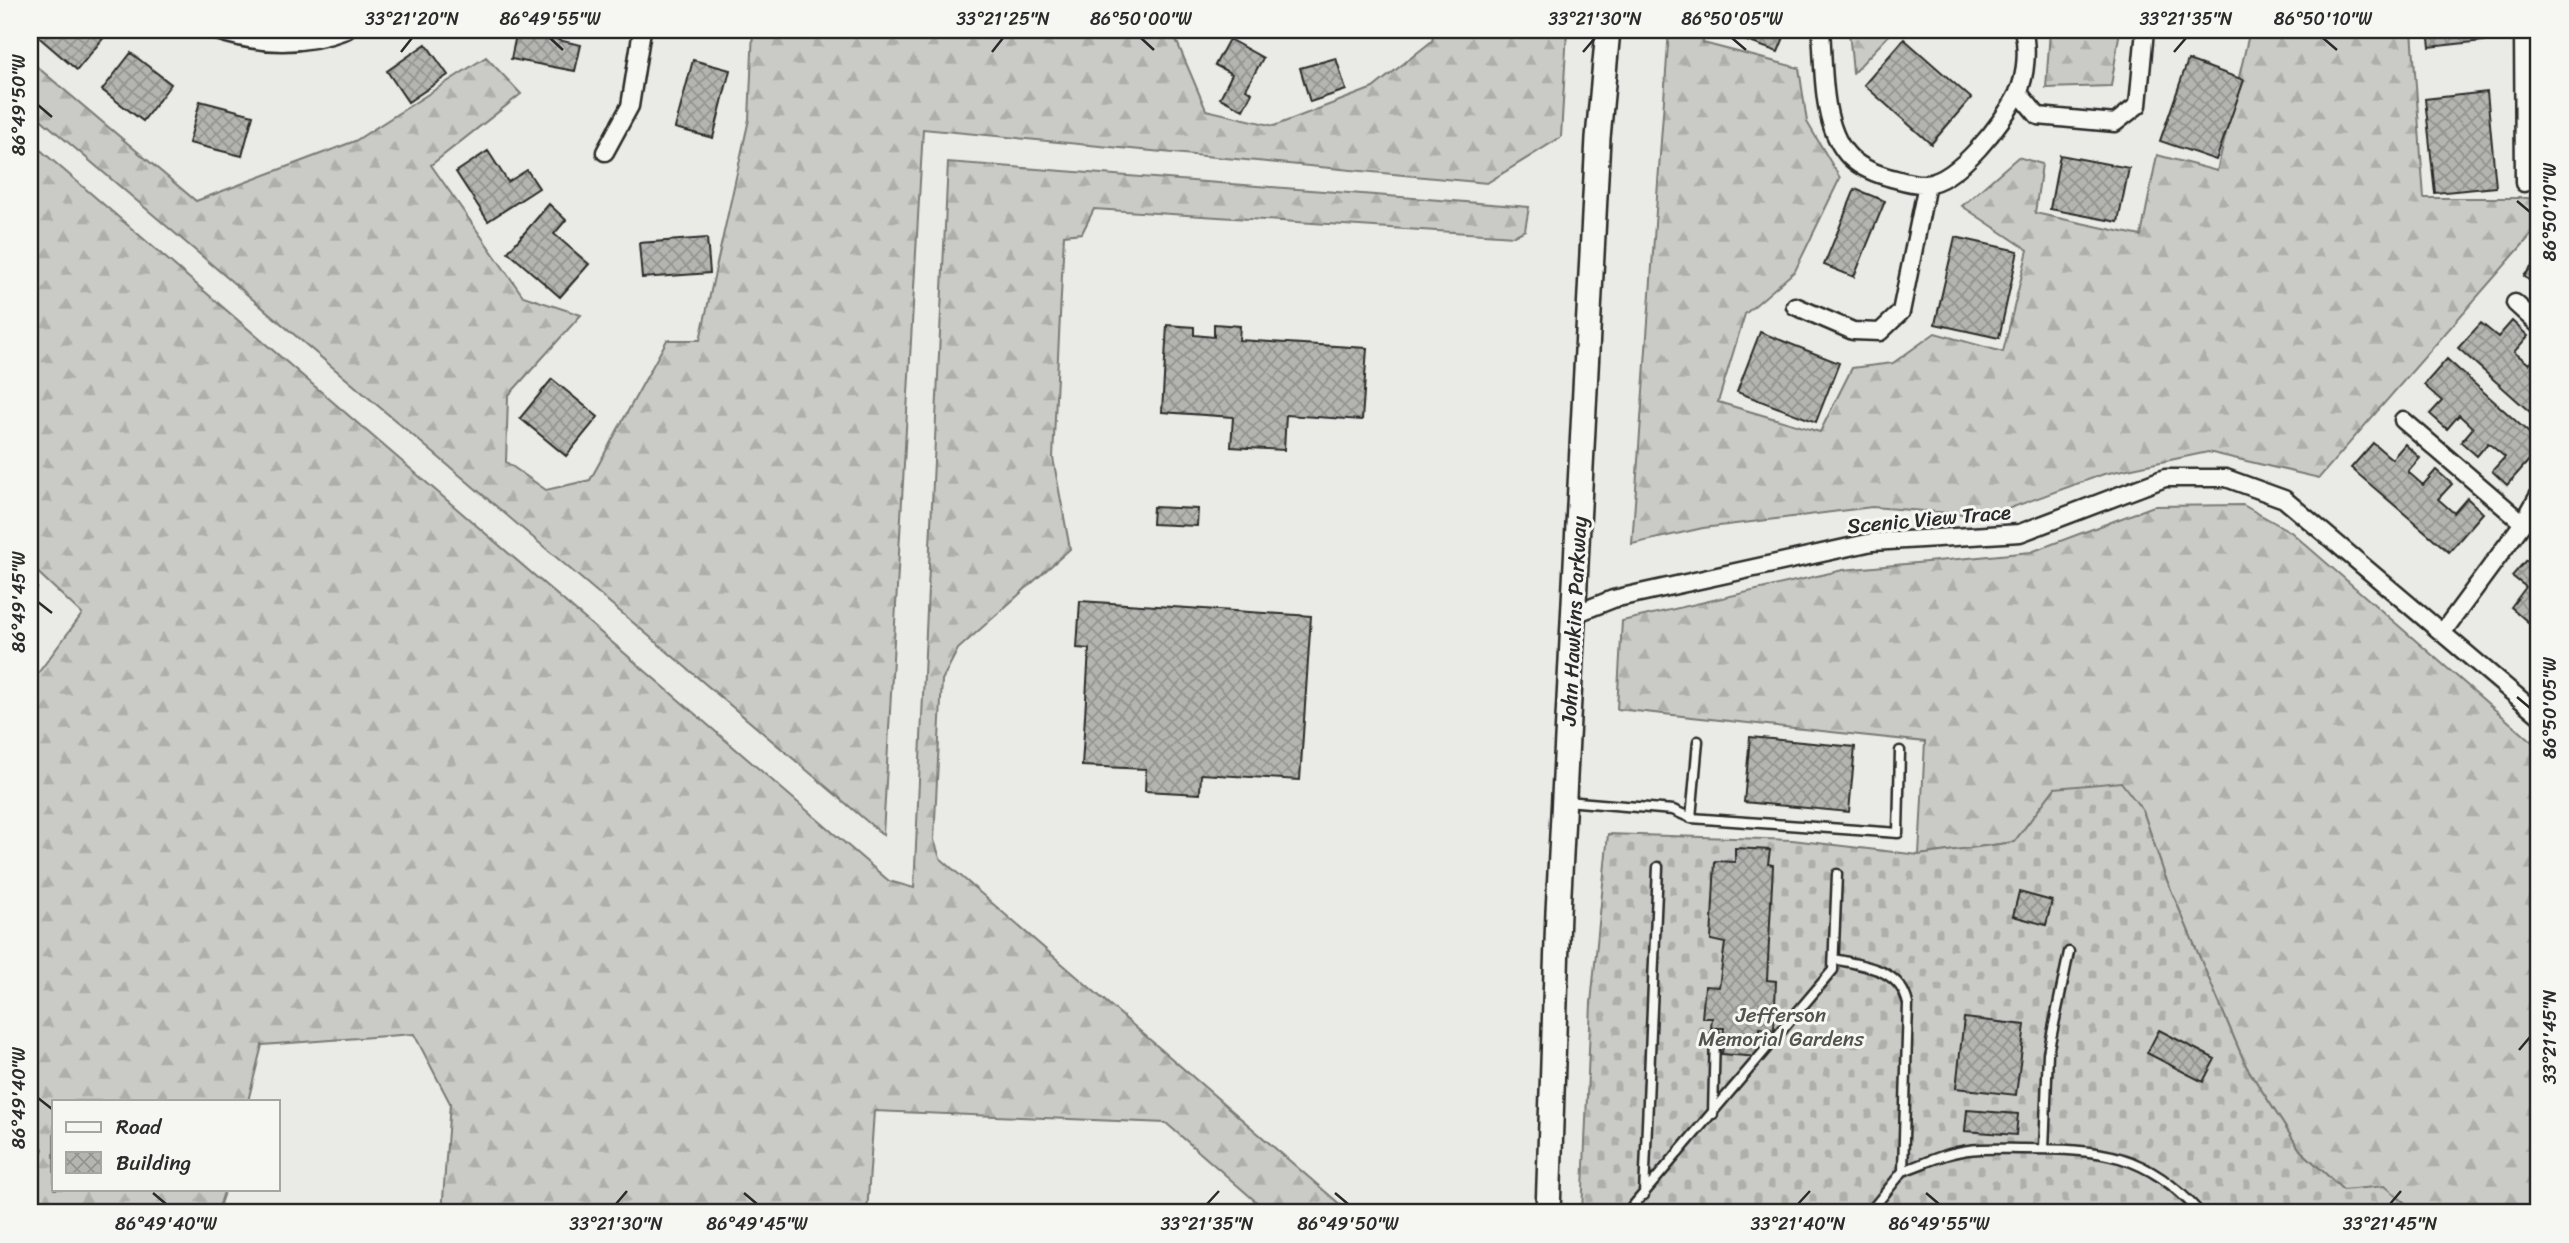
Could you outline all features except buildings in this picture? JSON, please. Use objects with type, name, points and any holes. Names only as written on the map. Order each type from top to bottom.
[{"type":"main road","name":"John Hawkins Parkway","points":[[1548,1213],[1558,912],[1566,801],[1598,138],[1608,30]]},
{"type":"street","points":[[214,30],[242,38],[281,43],[308,41],[346,30]]},
{"type":"street","points":[[605,152],[629,106],[642,30]]},
{"type":"street","points":[[1821,30],[1832,123],[1847,154],[1872,172],[1927,184],[1958,170],[1980,146],[2018,92],[2024,68],[2023,30]]},
{"type":"street","points":[[2018,92],[2038,116],[2115,124],[2138,105],[2146,30]]},
{"type":"street","points":[[2523,30],[2524,183]]},
{"type":"street","points":[[1795,306],[1853,331],[1880,332],[1901,312],[1927,184]]},
{"type":"street","points":[[2515,303],[2539,325]]},
{"type":"street","points":[[2403,420],[2523,523]]},
{"type":"street","name":"Scenic View Trace","points":[[1575,614],[1613,599],[1872,542],[2020,533],[2165,478],[2226,478],[2284,499],[2539,715]]},
{"type":"street","points":[[2442,633],[2523,523],[2539,495]]},
{"type":"lane","points":[[1691,818],[1698,741]]},
{"type":"lane","points":[[1566,801],[1672,810],[1691,818],[1898,832],[1900,751]]},
{"type":"lane","points":[[1644,1195],[1658,867]]},
{"type":"lane","points":[[1627,1213],[1833,970],[1837,874]]},
{"type":"lane","points":[[2044,1149],[2048,1053],[2069,952]]},
{"type":"lane","points":[[1834,959],[1886,973],[1905,992],[1908,1004],[1903,1171]]},
{"type":"lane","points":[[1713,1114],[1715,1034]]},
{"type":"lane","points":[[1869,1213],[1903,1171],[1954,1152],[1985,1149],[2075,1149],[2112,1154],[2151,1169],[2176,1187],[2200,1213]]},
{"type":"green space","points":[[753,30],[1172,30],[1206,110],[1274,126],[1373,88],[1432,41],[1434,30],[1567,30],[1561,137],[1487,183],[923,129],[883,835],[30,110],[30,61],[196,201],[355,141],[486,57],[521,94],[431,165],[523,296],[581,315],[508,396],[506,462],[546,490],[590,480],[667,340],[700,340],[749,119]]},
{"type":"green space","points":[[1669,30],[1704,30],[1703,43],[1799,68],[1807,122],[1840,178],[1795,271],[1745,314],[1718,402],[1820,432],[1852,368],[1893,363],[1935,333],[2003,352],[2028,250],[1962,206],[2018,157],[2042,164],[2035,213],[2141,236],[2157,155],[2217,171],[2250,30],[2412,30],[2424,198],[2539,198],[2539,226],[2319,478],[2208,452],[2104,474],[1988,516],[1872,507],[1703,528],[1632,544]]},
{"type":"green space","points":[[1849,30],[1894,30],[1853,73]]},
{"type":"green space","points":[[2050,30],[2120,30],[2111,86],[2046,88]]},
{"type":"green space","points":[[30,141],[889,881],[914,888],[948,162],[1529,207],[1525,230],[1514,236],[1094,209],[1082,233],[1064,235],[1053,458],[1070,549],[958,649],[942,680],[934,840],[940,858],[1350,1213],[1269,1213],[1166,1123],[874,1111],[867,1213],[442,1213],[450,1103],[414,1034],[262,1045],[248,1100],[52,1100],[52,1190],[225,1190],[217,1213],[30,1213],[30,1183],[43,1149],[30,1131],[30,684],[82,614],[30,565]]},
{"type":"green space","points":[[2243,505],[2291,532],[2539,748],[2539,1213],[2417,1213],[2385,1187],[2343,1190],[2300,1150],[2246,1066],[2165,876],[2143,811],[2055,788],[2014,842],[1919,855],[1925,742],[1617,709],[1622,621],[1843,570],[2031,552],[2154,506]]},
{"type":"green space","name":"Jefferson Memorial Gardens","points":[[2121,782],[2143,811],[2165,876],[2246,1066],[2300,1150],[2343,1190],[2385,1186],[2417,1213],[1582,1213],[1591,1003],[1608,834],[1792,840],[1919,855],[2014,842],[2055,788]]}]
